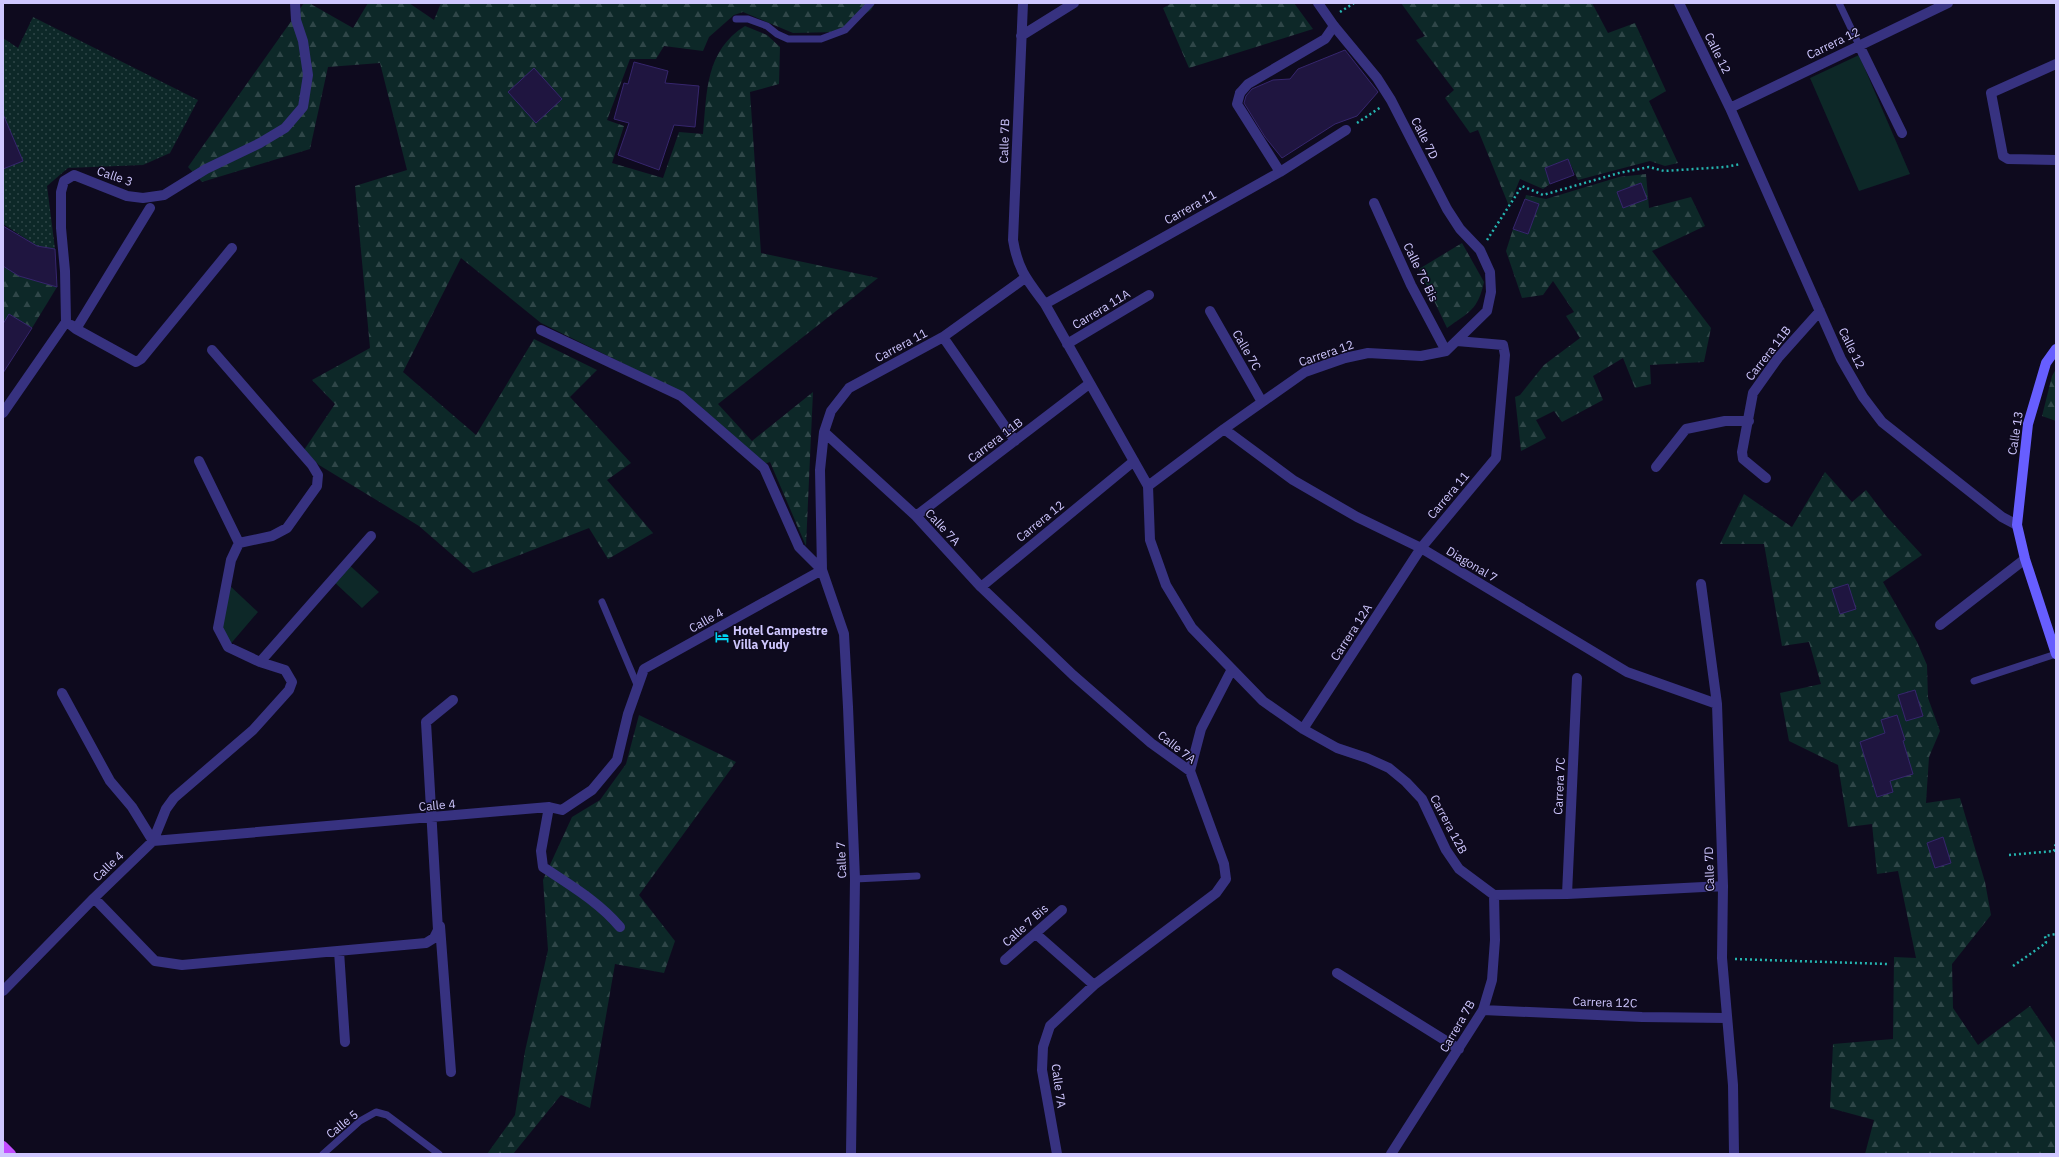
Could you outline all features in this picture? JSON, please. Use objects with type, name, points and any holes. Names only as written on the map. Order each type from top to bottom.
[{"type":"main road","name":"Calle 13","points":[[2017,525],[2028,424],[2046,363],[2056,349]]},
{"type":"main road","points":[[2017,525],[2025,559],[2056,654]]},
{"type":"main road","points":[[3,1146],[11,1154]]},
{"type":"street","name":"Calle 3","points":[[66,322],[65,271],[61,213],[61,192],[64,181],[74,175],[127,196],[143,198],[164,195],[206,169],[260,143],[285,128],[303,107],[308,75],[303,41],[296,20],[295,3]]},
{"type":"street","name":"Calle 7B","points":[[1024,3],[1021,36],[1014,240],[1016,260],[1025,278],[1045,304],[1148,486]]},
{"type":"street","points":[[1021,36],[1074,3]]},
{"type":"street","name":"Calle 7D","points":[[1318,3],[1377,78],[1391,100],[1447,209],[1460,229],[1480,250],[1490,272],[1491,292],[1487,311],[1457,341]]},
{"type":"street","name":"Calle 12","points":[[1679,3],[1730,108],[1841,359],[1862,397],[1882,422],[2002,517],[2017,525]]},
{"type":"street","name":"Carrera 12","points":[[1730,108],[1948,3]]},
{"type":"street","points":[[1280,172],[1237,104],[1240,93],[1248,84],[1325,39],[1332,22]]},
{"type":"street","points":[[1859,45],[1902,134]]},
{"type":"street","points":[[2056,64],[1991,93],[2003,156],[2008,159],[2056,160]]},
{"type":"street","name":"Carrera 11","points":[[1045,304],[1280,172],[1346,130]]},
{"type":"street","name":"Calle 7C Bis","points":[[1374,203],[1411,285],[1446,351]]},
{"type":"street","points":[[76,329],[150,208]]},
{"type":"street","points":[[3,413],[66,322],[136,362],[142,359],[232,248]]},
{"type":"street","name":"Carrera 11","points":[[822,570],[820,470],[824,432],[830,411],[849,388],[943,337],[1025,278]]},
{"type":"street","name":"Carrera 11A","points":[[1067,344],[1149,295]]},
{"type":"street","name":"Calle 7C","points":[[1210,311],[1262,402]]},
{"type":"street","name":"Carrera 11B","points":[[1766,478],[1743,459],[1742,452],[1753,393],[1778,358],[1820,311]]},
{"type":"street","points":[[541,330],[681,396],[764,468],[799,547],[822,570]]},
{"type":"street","points":[[943,337],[1015,441]]},
{"type":"street","points":[[1446,351],[1457,341]]},
{"type":"street","name":"Carrera 11","points":[[1421,548],[1496,458],[1505,355],[1503,345],[1457,341]]},
{"type":"street","points":[[212,350],[312,465],[318,475],[317,486],[287,528],[272,536],[239,543]]},
{"type":"street","name":"Carrera 12","points":[[1148,486],[1224,429],[1305,372],[1346,358],[1368,353],[1421,356],[1446,351]]},
{"type":"street","name":"Carrera 11B","points":[[916,516],[1089,384]]},
{"type":"street","points":[[1656,467],[1686,429],[1725,421],[1749,421]]},
{"type":"street","name":"Diagonal 7","points":[[1224,429],[1293,480],[1357,517],[1421,548],[1627,672],[1716,704]]},
{"type":"street","name":"Calle 7A","points":[[824,432],[916,516],[981,587],[1073,675],[1151,743],[1190,771],[1224,864],[1226,879],[1216,893],[1094,985],[1050,1026],[1043,1047],[1042,1070],[1057,1154]]},
{"type":"street","points":[[199,461],[239,543]]},
{"type":"street","name":"Carrera 12","points":[[981,587],[1134,461]]},
{"type":"street","name":"Carrera 12B","points":[[1148,486],[1150,540],[1166,585],[1192,628],[1263,701],[1303,729],[1337,748],[1367,758],[1389,768],[1406,782],[1422,799],[1446,850],[1459,869],[1494,895]]},
{"type":"street","points":[[260,662],[371,536]]},
{"type":"street","points":[[153,841],[166,809],[174,798],[253,730],[289,690],[292,682],[285,670],[260,662],[228,647],[218,628],[231,560],[239,543]]},
{"type":"street","name":"Carrera 12A","points":[[1303,729],[1421,548]]},
{"type":"street","points":[[1940,624],[2025,559]]},
{"type":"street","name":"Calle 4","points":[[3,991],[94,898],[153,841],[549,807],[562,810],[592,790],[617,760],[628,714],[644,669],[822,570]]},
{"type":"street","name":"Calle 7","points":[[822,570],[844,634],[848,707],[855,878],[851,1154]]},
{"type":"street","name":"Calle 7D","points":[[1701,584],[1716,704],[1723,886],[1722,958],[1733,1085],[1734,1154]]},
{"type":"street","points":[[1190,771],[1201,729],[1232,669]]},
{"type":"street","name":"Carrera 7C","points":[[1566,894],[1577,678]]},
{"type":"street","points":[[62,693],[110,781],[132,807],[153,841]]},
{"type":"street","points":[[94,898],[155,961],[182,965],[426,943],[434,938],[438,930],[426,722],[453,700]]},
{"type":"street","points":[[549,807],[541,851],[543,867],[590,898],[609,914],[620,927]]},
{"type":"street","points":[[432,818],[451,1072]]},
{"type":"street","points":[[1494,895],[1566,894],[1723,886]]},
{"type":"street","name":"Carrera 7B","points":[[1391,1154],[1459,1050],[1483,1010],[1492,980],[1494,895]]},
{"type":"street","name":"Calle 7 Bis","points":[[1005,960],[1062,910]]},
{"type":"street","points":[[1036,934],[1094,985]]},
{"type":"street","points":[[339,951],[345,1042]]},
{"type":"street","points":[[1337,972],[1459,1050]]},
{"type":"street","name":"Carrera 12C","points":[[1483,1010],[1642,1017],[1726,1018]]},
{"type":"lane","points":[[736,19],[748,19],[767,26],[777,34],[788,39],[821,39],[845,30],[870,3]]},
{"type":"lane","points":[[1839,3],[1859,45]]},
{"type":"lane","points":[[602,602],[638,687]]},
{"type":"lane","points":[[1974,681],[2056,654]]},
{"type":"lane","points":[[855,878],[917,876]]},
{"type":"lane","name":"Calle 5","points":[[323,1154],[360,1121],[376,1112],[387,1115],[439,1154]]},
{"type":"path","points":[[1332,22],[1354,3]]},
{"type":"path","points":[[1346,130],[1391,100]]},
{"type":"path","points":[[1480,250],[1522,186],[1543,195],[1619,173],[1648,167],[1664,171],[1725,167],[1754,161]]},
{"type":"path","points":[[2009,855],[2054,851],[2056,844]]},
{"type":"path","points":[[2013,966],[2046,942],[2045,936],[2056,934]]},
{"type":"path","points":[[1722,958],[1888,964]]},
{"type":"green space","points":[[304,3],[309,3],[353,28],[368,3],[409,3],[434,20],[441,3],[875,3],[871,10],[839,32],[793,33],[743,12],[734,15],[709,37],[703,51],[664,46],[656,59],[630,59],[607,120],[624,126],[612,163],[663,178],[679,132],[703,134],[710,74],[715,60],[722,48],[732,36],[745,26],[767,35],[780,47],[779,84],[750,92],[761,253],[878,278],[718,404],[752,441],[813,392],[806,546],[770,462],[764,464],[681,392],[541,323],[461,258],[403,372],[476,435],[534,339],[597,370],[570,397],[631,463],[607,480],[653,533],[608,559],[589,528],[473,573],[419,526],[319,465],[304,450],[335,404],[312,380],[370,348],[355,186],[407,170],[380,63],[328,67],[310,149],[202,182],[188,167]]},
{"type":"green space","points":[[1172,3],[1294,3],[1313,29],[1189,68],[1163,8]]},
{"type":"green space","points":[[1401,3],[1592,3],[1608,33],[1635,23],[1666,91],[1649,101],[1678,163],[1665,166],[1650,161],[1578,180],[1568,159],[1545,168],[1550,184],[1543,189],[1520,179],[1509,206],[1478,130],[1470,133],[1445,98],[1454,90],[1416,40],[1425,36]]},
{"type":"green space","points":[[33,17],[198,100],[170,153],[143,165],[68,168],[47,186],[55,249],[37,246],[3,224],[3,38],[18,48]]},
{"type":"green space","points":[[1859,55],[1910,174],[1859,191],[1810,78]]},
{"type":"green space","points":[[1646,174],[1649,208],[1691,197],[1705,226],[1652,251],[1711,328],[1704,362],[1650,365],[1651,384],[1635,388],[1623,358],[1593,376],[1603,400],[1562,422],[1554,411],[1536,420],[1546,438],[1521,451],[1515,397],[1520,395],[1544,365],[1580,338],[1566,316],[1574,312],[1553,281],[1543,295],[1522,298],[1506,251],[1513,229],[1528,234],[1539,204],[1525,199],[1526,195],[1546,199],[1619,177]]},
{"type":"green space","points":[[1462,243],[1484,282],[1479,299],[1472,310],[1447,328],[1419,269]]},
{"type":"green space","points":[[3,266],[19,276],[57,287],[32,328],[9,314],[3,324]]},
{"type":"green space","points":[[2056,369],[2056,421],[2042,416],[2052,376]]},
{"type":"green space","points":[[1825,472],[1852,502],[1866,490],[1886,516],[1922,555],[1883,582],[1917,642],[1927,665],[1928,698],[1940,731],[1929,757],[1926,803],[1960,798],[1985,882],[1991,915],[1952,964],[1953,1008],[1978,1045],[2030,1006],[2056,1044],[2056,1154],[1865,1154],[1874,1120],[1830,1108],[1833,1044],[1893,1039],[1894,957],[1916,958],[1898,871],[1877,874],[1872,824],[1848,827],[1838,765],[1789,741],[1780,693],[1821,684],[1809,642],[1782,646],[1764,544],[1720,544],[1744,494],[1792,527]]},
{"type":"green space","points":[[347,563],[379,592],[362,608],[332,580]]},
{"type":"green space","points":[[227,583],[258,612],[228,647],[218,628]]},
{"type":"green space","points":[[639,715],[736,762],[639,895],[675,941],[664,973],[615,964],[590,1108],[561,1095],[513,1154],[487,1154],[515,1115],[525,1051],[548,950],[543,880],[572,817],[600,800],[626,764]]},
{"type":"building","points":[[1345,50],[1378,92],[1357,116],[1335,124],[1282,158],[1265,137],[1244,103],[1246,96],[1252,89],[1273,80],[1290,79],[1298,69]]},
{"type":"building","points":[[634,62],[668,71],[665,83],[699,86],[695,127],[674,125],[659,170],[618,155],[629,123],[614,119],[624,83],[628,84]]},
{"type":"building","points":[[534,68],[562,99],[536,123],[508,92]]},
{"type":"building","points":[[3,114],[23,161],[3,169]]},
{"type":"building","points":[[1568,159],[1574,175],[1550,184],[1545,168]]},
{"type":"building","points":[[1641,183],[1647,199],[1623,208],[1617,192]]},
{"type":"building","points":[[1525,199],[1539,204],[1528,234],[1513,229]]},
{"type":"building","points":[[3,226],[37,246],[55,249],[57,287],[19,276],[3,266]]},
{"type":"building","points":[[9,314],[32,328],[3,373],[3,324]]},
{"type":"building","points":[[1848,584],[1856,609],[1840,614],[1832,589]]},
{"type":"building","points":[[1915,690],[1923,716],[1906,721],[1898,695]]},
{"type":"building","points":[[1897,715],[1913,774],[1890,781],[1893,792],[1877,797],[1860,742],[1885,733],[1881,720]]},
{"type":"building","points":[[1943,837],[1951,863],[1935,868],[1927,843]]},
{"type":"place","name":"Hotel Campestre Villa Yudy","points":[[722,637]]}]
